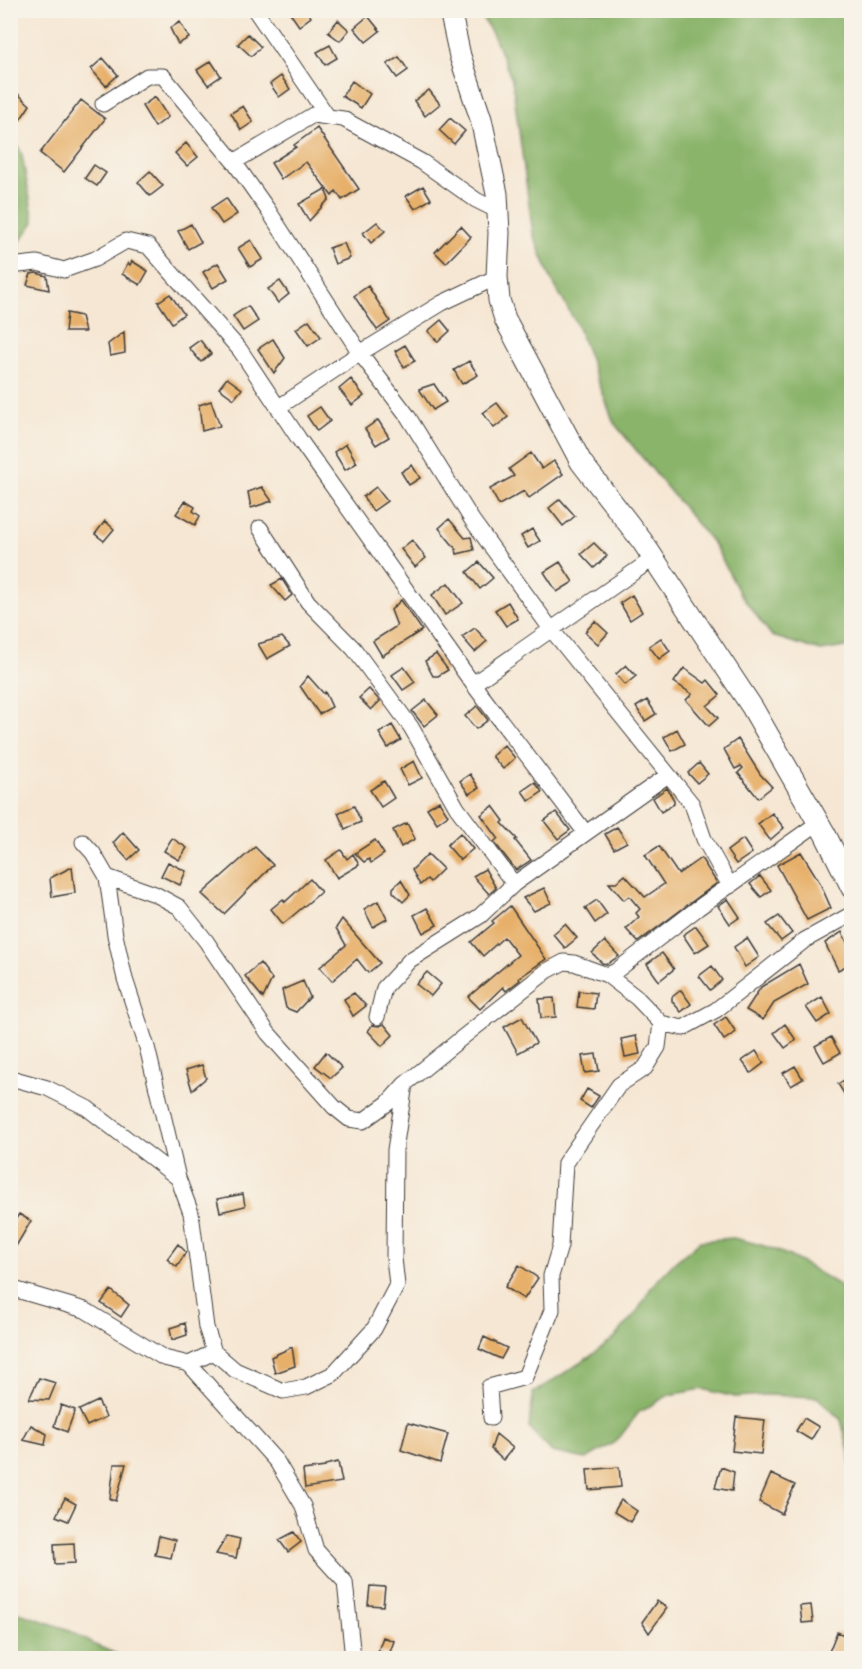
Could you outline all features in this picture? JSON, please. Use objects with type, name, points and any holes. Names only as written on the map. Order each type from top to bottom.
[{"type":"main road","points":[[450,10],[460,56],[481,119],[497,194],[497,277],[499,300],[505,319],[581,462],[654,558],[753,706],[852,888]]},
{"type":"street","points":[[255,10],[328,117]]},
{"type":"street","points":[[103,104],[147,76],[163,76],[234,162],[360,353],[406,415],[472,520],[551,629],[692,804],[704,839],[730,886]]},
{"type":"street","points":[[234,162],[313,115],[342,119],[422,162],[476,200],[498,211]]},
{"type":"street","points":[[10,266],[37,263],[64,270],[95,259],[126,241],[148,246],[240,350],[299,439],[473,684],[585,832]]},
{"type":"street","points":[[279,407],[360,353],[442,303],[497,277]]},
{"type":"street","points":[[260,528],[308,602],[354,649],[411,727],[457,808],[514,884]]},
{"type":"street","points":[[473,684],[654,558]]},
{"type":"street","points":[[376,1017],[384,988],[410,960],[480,916],[514,884],[668,775]]},
{"type":"street","points":[[607,975],[616,971],[818,823]]},
{"type":"street","points":[[83,842],[93,853],[107,877],[115,935],[125,979],[147,1047],[178,1178],[191,1213],[206,1327],[214,1352],[234,1370],[283,1391],[306,1387],[333,1374],[374,1329],[397,1285],[394,1258],[395,1150],[405,1084]]},
{"type":"street","points":[[107,877],[155,894],[179,907],[206,941],[268,1033],[334,1107],[349,1119],[363,1121],[388,1103],[405,1084],[546,971],[564,962],[574,963],[607,975],[637,998],[661,1023],[683,1028],[717,1010],[805,940],[852,914]]},
{"type":"street","points":[[490,1418],[489,1387],[525,1377],[552,1310],[551,1276],[560,1246],[565,1163],[619,1085],[645,1068],[658,1047],[661,1023]]},
{"type":"street","points":[[11,1078],[47,1088],[87,1108],[178,1178]]},
{"type":"street","points":[[10,1288],[85,1310],[164,1358],[189,1364],[277,1462],[303,1506],[316,1550],[345,1582],[353,1659]]},
{"type":"street","points":[[189,1364],[214,1352]]},
{"type":"green space","points":[[478,11],[851,11],[851,646],[821,651],[772,636],[740,594],[715,546],[614,423],[577,325],[551,279],[533,234],[512,80],[493,35]]},
{"type":"green space","points":[[11,130],[22,155],[34,222],[14,250],[10,249]]},
{"type":"green space","points":[[733,1238],[765,1246],[787,1255],[851,1292],[851,1475],[849,1452],[841,1420],[817,1397],[767,1395],[735,1397],[702,1389],[669,1395],[639,1412],[616,1442],[586,1459],[552,1452],[529,1428],[533,1393],[588,1358],[614,1338],[637,1312],[652,1286],[700,1241]]},
{"type":"green space","points":[[10,1610],[67,1629],[95,1645],[126,1658],[11,1658]]},
{"type":"building","points":[[288,10],[307,10],[311,17],[299,26]]},
{"type":"building","points":[[368,16],[380,31],[366,42],[354,28]]},
{"type":"building","points":[[338,20],[349,30],[340,41],[328,32]]},
{"type":"building","points":[[180,22],[189,38],[178,44],[170,28]]},
{"type":"building","points":[[248,34],[261,47],[251,56],[238,44]]},
{"type":"building","points":[[330,45],[337,58],[325,65],[317,52]]},
{"type":"building","points":[[399,57],[408,70],[397,78],[387,64]]},
{"type":"building","points":[[103,58],[118,75],[106,86],[91,69]]},
{"type":"building","points":[[211,61],[221,76],[208,85],[197,70]]},
{"type":"building","points":[[281,76],[290,89],[279,97],[270,84]]},
{"type":"building","points":[[352,81],[370,94],[361,108],[342,96]]},
{"type":"building","points":[[429,90],[440,104],[425,116],[414,101]]},
{"type":"building","points":[[16,92],[30,105],[20,120],[10,109],[10,103]]},
{"type":"building","points":[[155,97],[168,117],[155,127],[142,106]]},
{"type":"building","points":[[81,100],[105,119],[64,172],[40,153]]},
{"type":"building","points":[[243,106],[253,122],[241,130],[231,113]]},
{"type":"building","points":[[450,118],[465,131],[454,144],[439,130]]},
{"type":"building","points":[[317,128],[359,189],[342,200],[336,191],[332,196],[306,162],[281,179],[271,163],[296,147],[294,145]]},
{"type":"building","points":[[186,143],[198,157],[187,166],[175,153]]},
{"type":"building","points":[[94,165],[106,173],[97,186],[85,178]]},
{"type":"building","points":[[150,171],[163,186],[150,196],[138,182]]},
{"type":"building","points":[[423,186],[431,199],[415,209],[406,196]]},
{"type":"building","points":[[325,189],[329,199],[309,221],[299,204]]},
{"type":"building","points":[[226,198],[237,214],[222,224],[211,208]]},
{"type":"building","points":[[377,222],[385,231],[371,243],[363,233]]},
{"type":"building","points":[[191,224],[201,242],[188,249],[178,231]]},
{"type":"building","points":[[461,226],[471,237],[446,263],[435,252]]},
{"type":"building","points":[[251,240],[263,259],[250,267],[238,248]]},
{"type":"building","points":[[344,243],[350,258],[335,264],[329,248]]},
{"type":"building","points":[[132,261],[148,271],[140,285],[122,274],[128,263],[130,265]]},
{"type":"building","points":[[218,263],[228,279],[213,288],[203,272]]},
{"type":"building","points":[[31,274],[47,276],[49,290],[27,285]]},
{"type":"building","points":[[280,281],[289,294],[278,303],[268,289]]},
{"type":"building","points":[[368,286],[390,321],[377,330],[354,296]]},
{"type":"building","points":[[170,294],[184,314],[172,323],[158,302]]},
{"type":"building","points":[[248,306],[258,321],[243,331],[233,316]]},
{"type":"building","points":[[67,313],[81,316],[85,332],[65,332]]},
{"type":"building","points":[[309,320],[321,337],[308,346],[296,329]]},
{"type":"building","points":[[441,320],[450,331],[438,342],[428,331]]},
{"type":"building","points":[[124,332],[125,353],[110,356],[108,344]]},
{"type":"building","points":[[273,339],[285,358],[274,373],[258,349]]},
{"type":"building","points":[[200,340],[211,354],[201,362],[189,348]]},
{"type":"building","points":[[405,345],[415,361],[404,367],[395,351]]},
{"type":"building","points":[[469,361],[478,375],[462,384],[454,370]]},
{"type":"building","points":[[227,378],[242,389],[234,399],[219,388]]},
{"type":"building","points":[[351,379],[364,396],[352,405],[339,389]]},
{"type":"building","points":[[434,384],[446,402],[433,410],[419,389]]},
{"type":"building","points":[[211,401],[220,426],[202,431],[199,405]]},
{"type":"building","points":[[497,403],[508,417],[494,428],[483,413]]},
{"type":"building","points":[[320,407],[330,421],[317,431],[307,416]]},
{"type":"building","points":[[378,420],[389,437],[376,445],[365,429]]},
{"type":"building","points":[[346,444],[357,463],[345,470],[334,452]]},
{"type":"building","points":[[531,453],[542,469],[554,461],[563,474],[529,498],[524,491],[499,505],[490,489],[514,476],[509,469]]},
{"type":"building","points":[[412,465],[420,478],[409,485],[401,472]]},
{"type":"building","points":[[262,487],[272,501],[251,508],[248,492]]},
{"type":"building","points":[[376,487],[387,501],[373,511],[363,497]]},
{"type":"building","points":[[560,499],[575,516],[563,526],[549,508]]},
{"type":"building","points":[[185,501],[195,507],[193,511],[200,516],[195,525],[176,514]]},
{"type":"building","points":[[449,519],[465,538],[471,537],[474,550],[457,554],[456,549],[439,528]]},
{"type":"building","points":[[105,521],[114,529],[104,541],[95,534]]},
{"type":"building","points":[[532,529],[540,541],[528,548],[521,536]]},
{"type":"building","points":[[412,540],[426,558],[415,567],[401,549]]},
{"type":"building","points":[[594,543],[607,556],[594,568],[581,554]]},
{"type":"building","points":[[479,562],[493,578],[480,589],[467,572]]},
{"type":"building","points":[[560,562],[573,582],[557,592],[544,572]]},
{"type":"building","points":[[282,579],[292,595],[285,601],[271,585]]},
{"type":"building","points":[[448,583],[463,603],[445,615],[432,595]]},
{"type":"building","points":[[632,595],[642,612],[630,620],[620,603]]},
{"type":"building","points":[[401,600],[422,630],[382,656],[373,641],[397,626],[391,610]]},
{"type":"building","points":[[508,602],[518,619],[506,626],[495,610]]},
{"type":"building","points":[[595,621],[608,633],[598,644],[585,632]]},
{"type":"building","points":[[475,628],[487,641],[475,652],[462,637]]},
{"type":"building","points":[[282,637],[290,646],[267,659],[258,644]]},
{"type":"building","points":[[661,638],[670,651],[659,659],[649,646]]},
{"type":"building","points":[[436,654],[448,670],[438,676],[433,676],[425,661]]},
{"type":"building","points":[[626,665],[636,676],[625,685],[616,674]]},
{"type":"building","points":[[404,667],[415,682],[403,690],[392,675]]},
{"type":"building","points":[[684,668],[705,683],[708,680],[720,695],[707,706],[718,718],[709,726],[686,700],[692,694],[674,682]]},
{"type":"building","points":[[308,676],[324,694],[325,692],[332,707],[319,714],[300,686]]},
{"type":"building","points":[[369,689],[380,701],[371,710],[359,698]]},
{"type":"building","points":[[426,700],[438,715],[424,726],[412,711]]},
{"type":"building","points":[[647,700],[656,714],[645,721],[636,707]]},
{"type":"building","points":[[477,706],[488,720],[476,729],[465,716]]},
{"type":"building","points":[[392,725],[401,740],[388,748],[379,733]]},
{"type":"building","points":[[677,729],[685,744],[672,751],[664,737]]},
{"type":"building","points":[[738,739],[760,774],[772,787],[758,798],[738,773],[743,768],[741,766],[735,769],[724,749]]},
{"type":"building","points":[[504,745],[515,758],[503,769],[492,756]]},
{"type":"building","points":[[414,761],[422,778],[408,785],[400,769]]},
{"type":"building","points":[[699,763],[708,774],[697,783],[688,773]]},
{"type":"building","points":[[470,774],[479,788],[469,794],[460,781]]},
{"type":"building","points":[[384,781],[394,798],[381,807],[370,790]]},
{"type":"building","points":[[535,782],[542,792],[529,801],[522,791]]},
{"type":"building","points":[[667,788],[674,804],[661,812],[653,798]]},
{"type":"building","points":[[439,801],[448,815],[437,823],[427,808]]},
{"type":"building","points":[[354,806],[361,822],[345,829],[338,813]]},
{"type":"building","points":[[493,806],[504,821],[502,823],[517,839],[515,840],[531,860],[516,870],[494,842],[498,838],[481,815]]},
{"type":"building","points":[[556,812],[570,830],[558,839],[544,821]]},
{"type":"building","points":[[772,813],[784,828],[770,840],[758,824]]},
{"type":"building","points":[[407,823],[415,839],[401,847],[393,830]]},
{"type":"building","points":[[617,827],[627,842],[614,849],[605,834]]},
{"type":"building","points":[[123,832],[139,850],[128,860],[113,843]]},
{"type":"building","points":[[460,833],[473,849],[460,860],[447,845]]},
{"type":"building","points":[[172,838],[187,848],[179,860],[164,851]]},
{"type":"building","points":[[743,839],[752,853],[736,864],[727,851]]},
{"type":"building","points":[[375,840],[384,854],[371,863],[369,859],[364,862],[355,853]]},
{"type":"building","points":[[659,846],[678,874],[701,858],[717,883],[638,942],[626,929],[639,917],[636,913],[640,909],[629,896],[624,900],[609,883],[616,883],[625,875],[645,897],[664,884],[645,855]]},
{"type":"building","points":[[255,847],[273,865],[224,914],[202,894]]},
{"type":"building","points":[[341,850],[347,859],[353,854],[359,865],[337,878],[326,860]]},
{"type":"building","points":[[801,852],[819,881],[831,908],[807,920],[777,865]]},
{"type":"building","points":[[428,854],[443,869],[430,882],[427,879],[420,885],[412,870]]},
{"type":"building","points":[[168,862],[186,871],[180,885],[161,876]]},
{"type":"building","points":[[72,867],[75,893],[52,897],[50,878]]},
{"type":"building","points":[[485,869],[496,888],[489,894],[473,876]]},
{"type":"building","points":[[760,876],[771,890],[761,897],[750,884]]},
{"type":"building","points":[[310,879],[321,892],[283,924],[271,909],[283,899],[285,902]]},
{"type":"building","points":[[401,880],[410,895],[403,902],[393,892],[393,888]]},
{"type":"building","points":[[544,888],[551,903],[534,911],[523,898]]},
{"type":"building","points":[[728,899],[740,917],[730,924],[718,906]]},
{"type":"building","points":[[597,900],[607,914],[595,923],[585,908]]},
{"type":"building","points":[[378,901],[387,919],[373,927],[364,909]]},
{"type":"building","points":[[510,906],[546,959],[519,978],[520,980],[506,991],[503,987],[480,1009],[468,997],[518,955],[504,937],[483,956],[471,942]]},
{"type":"building","points":[[427,908],[437,925],[423,933],[414,915]]},
{"type":"building","points":[[779,916],[792,933],[781,941],[767,924]]},
{"type":"building","points":[[342,919],[380,963],[368,973],[357,959],[332,981],[320,967],[346,945],[336,928]]},
{"type":"building","points":[[565,924],[577,938],[565,948],[553,934]]},
{"type":"building","points":[[696,926],[709,944],[695,953],[683,935]]},
{"type":"building","points":[[842,932],[852,952],[852,963],[838,970],[825,943]]},
{"type":"building","points":[[747,938],[759,957],[745,967],[734,947]]},
{"type":"building","points":[[605,941],[619,956],[607,964],[602,963],[592,953]]},
{"type":"building","points":[[662,953],[674,969],[659,981],[647,964]]},
{"type":"building","points":[[260,963],[272,979],[263,998],[245,976]]},
{"type":"building","points":[[799,964],[808,984],[774,1003],[763,1020],[746,1010],[761,987]]},
{"type":"building","points":[[712,966],[722,980],[710,990],[699,976]]},
{"type":"building","points":[[427,972],[441,984],[431,996],[416,984]]},
{"type":"building","points":[[303,981],[310,997],[296,1012],[286,1008],[282,990]]},
{"type":"building","points":[[681,990],[691,1004],[681,1012],[672,1001],[672,997]]},
{"type":"building","points":[[579,991],[596,993],[594,1009],[577,1007]]},
{"type":"building","points":[[354,993],[366,1006],[353,1016],[344,999]]},
{"type":"building","points":[[822,997],[831,1014],[817,1023],[806,1007]]},
{"type":"building","points":[[554,998],[556,1017],[541,1018],[539,999]]},
{"type":"building","points":[[522,1017],[536,1043],[518,1053],[504,1027]]},
{"type":"building","points":[[726,1017],[736,1032],[724,1040],[714,1025]]},
{"type":"building","points":[[384,1024],[393,1035],[382,1046],[368,1031],[372,1025]]},
{"type":"building","points":[[785,1024],[796,1040],[785,1048],[774,1033]]},
{"type":"building","points":[[636,1036],[640,1054],[625,1057],[621,1039]]},
{"type":"building","points":[[831,1037],[840,1053],[824,1062],[815,1046]]},
{"type":"building","points":[[756,1051],[764,1063],[751,1073],[742,1061]]},
{"type":"building","points":[[326,1052],[342,1068],[331,1078],[315,1066]]},
{"type":"building","points":[[596,1054],[599,1071],[585,1073],[582,1056]]},
{"type":"building","points":[[202,1065],[206,1078],[192,1090],[186,1070]]},
{"type":"building","points":[[795,1066],[803,1079],[791,1086],[783,1073]]},
{"type":"building","points":[[852,1075],[852,1106],[838,1084]]},
{"type":"building","points":[[587,1089],[599,1096],[591,1108],[580,1101]]},
{"type":"building","points":[[243,1194],[245,1206],[220,1212],[217,1199]]},
{"type":"building","points":[[19,1214],[31,1221],[10,1256],[10,1228]]},
{"type":"building","points":[[178,1244],[186,1252],[177,1267],[167,1259]]},
{"type":"building","points":[[519,1265],[538,1278],[524,1299],[505,1287]]},
{"type":"building","points":[[111,1290],[129,1305],[121,1317],[101,1303]]},
{"type":"building","points":[[185,1323],[187,1335],[172,1340],[170,1328]]},
{"type":"building","points":[[484,1337],[507,1348],[501,1359],[479,1349]]},
{"type":"building","points":[[292,1347],[295,1366],[275,1373],[271,1357]]},
{"type":"building","points":[[39,1378],[56,1383],[49,1400],[29,1399]]},
{"type":"building","points":[[98,1401],[106,1417],[87,1426],[79,1410]]},
{"type":"building","points":[[61,1405],[75,1410],[67,1432],[54,1426]]},
{"type":"building","points":[[736,1417],[765,1420],[761,1454],[732,1451]]},
{"type":"building","points":[[804,1418],[819,1427],[811,1440],[796,1431]]},
{"type":"building","points":[[408,1423],[448,1434],[440,1463],[401,1450]]},
{"type":"building","points":[[31,1425],[47,1434],[45,1445],[23,1440]]},
{"type":"building","points":[[496,1434],[513,1448],[503,1460],[491,1449]]},
{"type":"building","points":[[338,1462],[342,1482],[305,1488],[303,1470],[325,1467],[325,1465]]},
{"type":"building","points":[[114,1464],[126,1464],[116,1501],[110,1499]]},
{"type":"building","points":[[619,1467],[621,1487],[589,1490],[587,1470]]},
{"type":"building","points":[[721,1467],[734,1472],[732,1491],[715,1488]]},
{"type":"building","points":[[771,1474],[795,1485],[782,1514],[759,1502]]},
{"type":"building","points":[[65,1498],[76,1504],[68,1521],[56,1516]]},
{"type":"building","points":[[621,1500],[637,1511],[630,1522],[614,1512]]},
{"type":"building","points":[[294,1532],[301,1542],[288,1552],[279,1540]]},
{"type":"building","points":[[159,1536],[175,1540],[171,1558],[155,1555]]},
{"type":"building","points":[[227,1536],[240,1539],[236,1558],[216,1554]]},
{"type":"building","points":[[74,1543],[75,1563],[55,1564],[54,1544]]},
{"type":"building","points":[[370,1586],[385,1587],[383,1606],[368,1605]]},
{"type":"building","points":[[657,1601],[667,1608],[649,1633],[642,1622]]},
{"type":"building","points":[[811,1605],[813,1622],[802,1623],[800,1606]]},
{"type":"building","points":[[837,1632],[852,1638],[852,1652],[849,1659],[826,1659]]},
{"type":"building","points":[[383,1637],[394,1641],[389,1655],[378,1651]]}]
